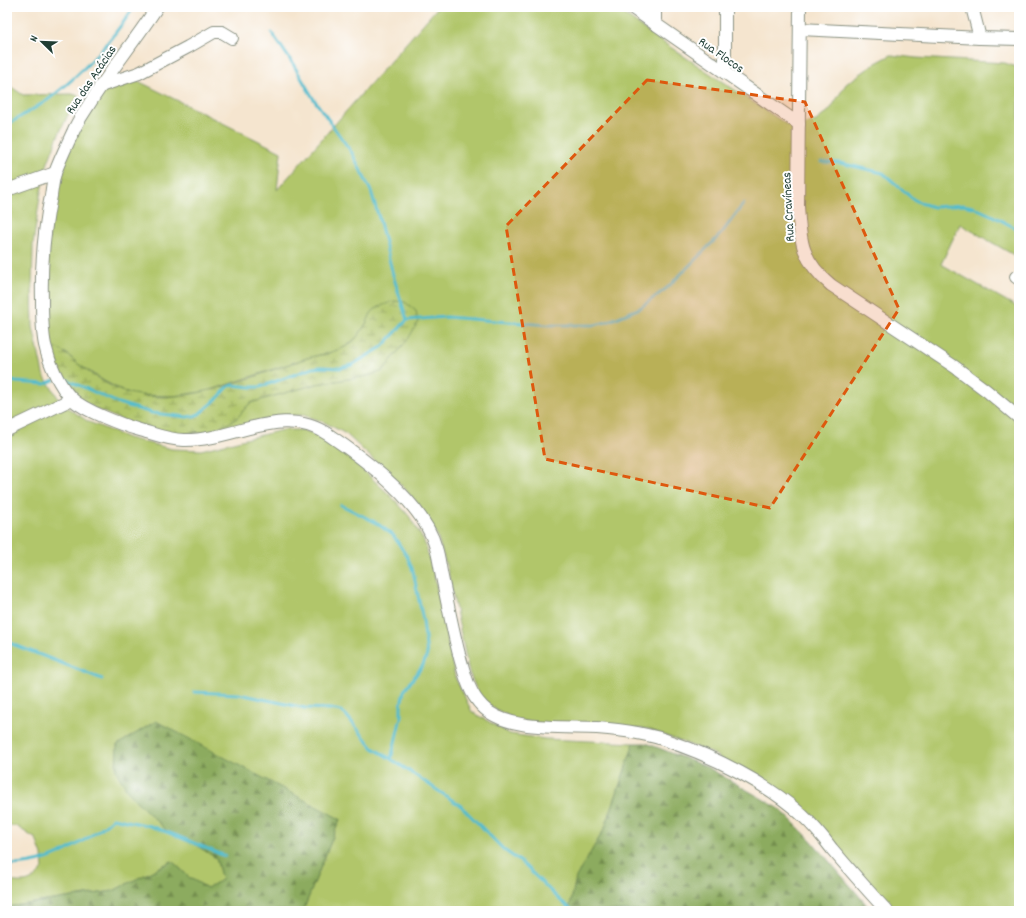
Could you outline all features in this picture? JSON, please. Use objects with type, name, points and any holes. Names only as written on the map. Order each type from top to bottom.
[{"type":"street","name":"Rua das Acácias","points":[[72,398],[57,378],[48,358],[44,340],[41,282],[45,223],[56,173],[75,127],[100,86],[157,7]]},
{"type":"street","name":"Rua Flocos","points":[[630,7],[798,124]]},
{"type":"street","points":[[654,24],[655,7]]},
{"type":"street","points":[[725,7],[725,73]]},
{"type":"street","name":"Rua Cravíneas","points":[[800,7],[798,206],[800,233],[808,261],[821,277],[831,285],[955,367],[1019,418]]},
{"type":"street","points":[[972,7],[980,38]]},
{"type":"street","points":[[800,29],[1019,39]]},
{"type":"street","points":[[100,86],[138,73],[188,48],[214,32],[222,32],[232,38]]},
{"type":"street","points":[[7,190],[56,173]]},
{"type":"street","points":[[7,430],[72,398],[94,412],[129,427],[182,440],[230,434],[272,423],[294,421],[320,428],[365,461],[390,483],[420,516],[428,529],[436,546],[456,642],[468,685],[484,709],[505,719],[533,726],[553,728],[595,728],[644,733],[669,740],[703,754],[751,779],[778,796],[802,815],[887,911]]},
{"type":"highlighted area","points":[[647,80],[805,102],[899,309],[770,508],[545,459],[506,226]]},
{"type":"green space","points":[[438,7],[614,7],[655,37],[792,128],[816,121],[830,110],[846,84],[876,63],[891,55],[916,58],[1005,63],[1019,68],[1019,258],[960,224],[941,264],[1019,308],[1019,911],[891,911],[821,829],[714,754],[648,729],[546,725],[514,719],[482,702],[469,672],[448,572],[437,535],[421,507],[404,488],[346,434],[324,422],[303,415],[280,416],[200,435],[221,428],[236,418],[250,403],[316,384],[367,376],[383,371],[407,341],[372,312],[358,336],[347,346],[208,391],[174,396],[136,395],[121,390],[78,364],[66,353],[53,352],[48,326],[47,290],[48,247],[54,198],[61,169],[71,142],[101,91],[134,79],[281,152],[277,190]]},
{"type":"green space","points":[[7,84],[23,95],[72,94],[79,96],[74,102],[58,136],[47,165],[40,196],[33,245],[33,327],[43,374],[62,404],[89,422],[128,438],[172,449],[201,450],[282,430],[302,430],[319,435],[337,446],[393,498],[409,516],[424,541],[434,575],[455,677],[472,712],[510,734],[545,739],[634,743],[605,828],[576,878],[569,911],[303,911],[340,819],[196,845],[216,858],[222,880],[207,888],[190,878],[172,861],[113,891],[7,907],[7,881],[23,882],[31,880],[43,869],[42,855],[36,839],[16,826],[7,826]]},
{"type":"green space","points":[[394,301],[405,302],[416,311],[418,322],[407,341],[383,371],[367,376],[316,384],[250,403],[237,418],[221,428],[209,433],[173,434],[132,424],[95,409],[72,393],[56,368],[53,352],[56,348],[65,353],[94,375],[122,391],[144,396],[167,397],[190,394],[236,383],[301,360],[345,347],[358,336],[374,310]]},
{"type":"green space","points":[[156,721],[340,819],[303,911],[7,911],[7,907],[113,891],[172,861],[190,878],[207,888],[222,880],[216,858],[196,845],[170,834],[130,795],[116,771],[117,745]]},
{"type":"green space","points":[[634,743],[646,743],[707,767],[780,809],[810,839],[872,911],[569,911],[576,877],[605,828]]},
{"type":"waterway","points":[[7,125],[49,99],[85,68],[106,45],[134,7]]},
{"type":"waterway","points":[[272,33],[293,64],[313,98],[352,153],[371,191],[393,275],[407,320]]},
{"type":"waterway","points":[[821,162],[840,163],[883,173],[913,199],[921,203],[933,207],[963,205],[973,207],[1019,230]]},
{"type":"waterway","points":[[61,377],[118,403],[152,413],[187,417],[199,414],[232,385],[260,387],[313,368],[340,368],[352,365],[382,347],[407,320],[446,317],[548,325],[594,325],[607,322],[640,308],[667,288],[721,234],[744,203]]},
{"type":"waterway","points":[[7,380],[45,384],[54,380]]},
{"type":"waterway","points":[[341,505],[375,522],[393,535],[408,558],[413,571],[423,620],[427,655],[423,665],[404,691],[401,705],[401,717],[391,759]]},
{"type":"waterway","points":[[7,642],[102,679]]},
{"type":"waterway","points":[[194,692],[239,694],[305,708],[341,711],[373,748],[461,806],[504,850],[521,862],[573,911]]},
{"type":"waterway","points":[[7,865],[19,865],[58,855],[86,839],[113,818],[150,826],[225,856]]}]
